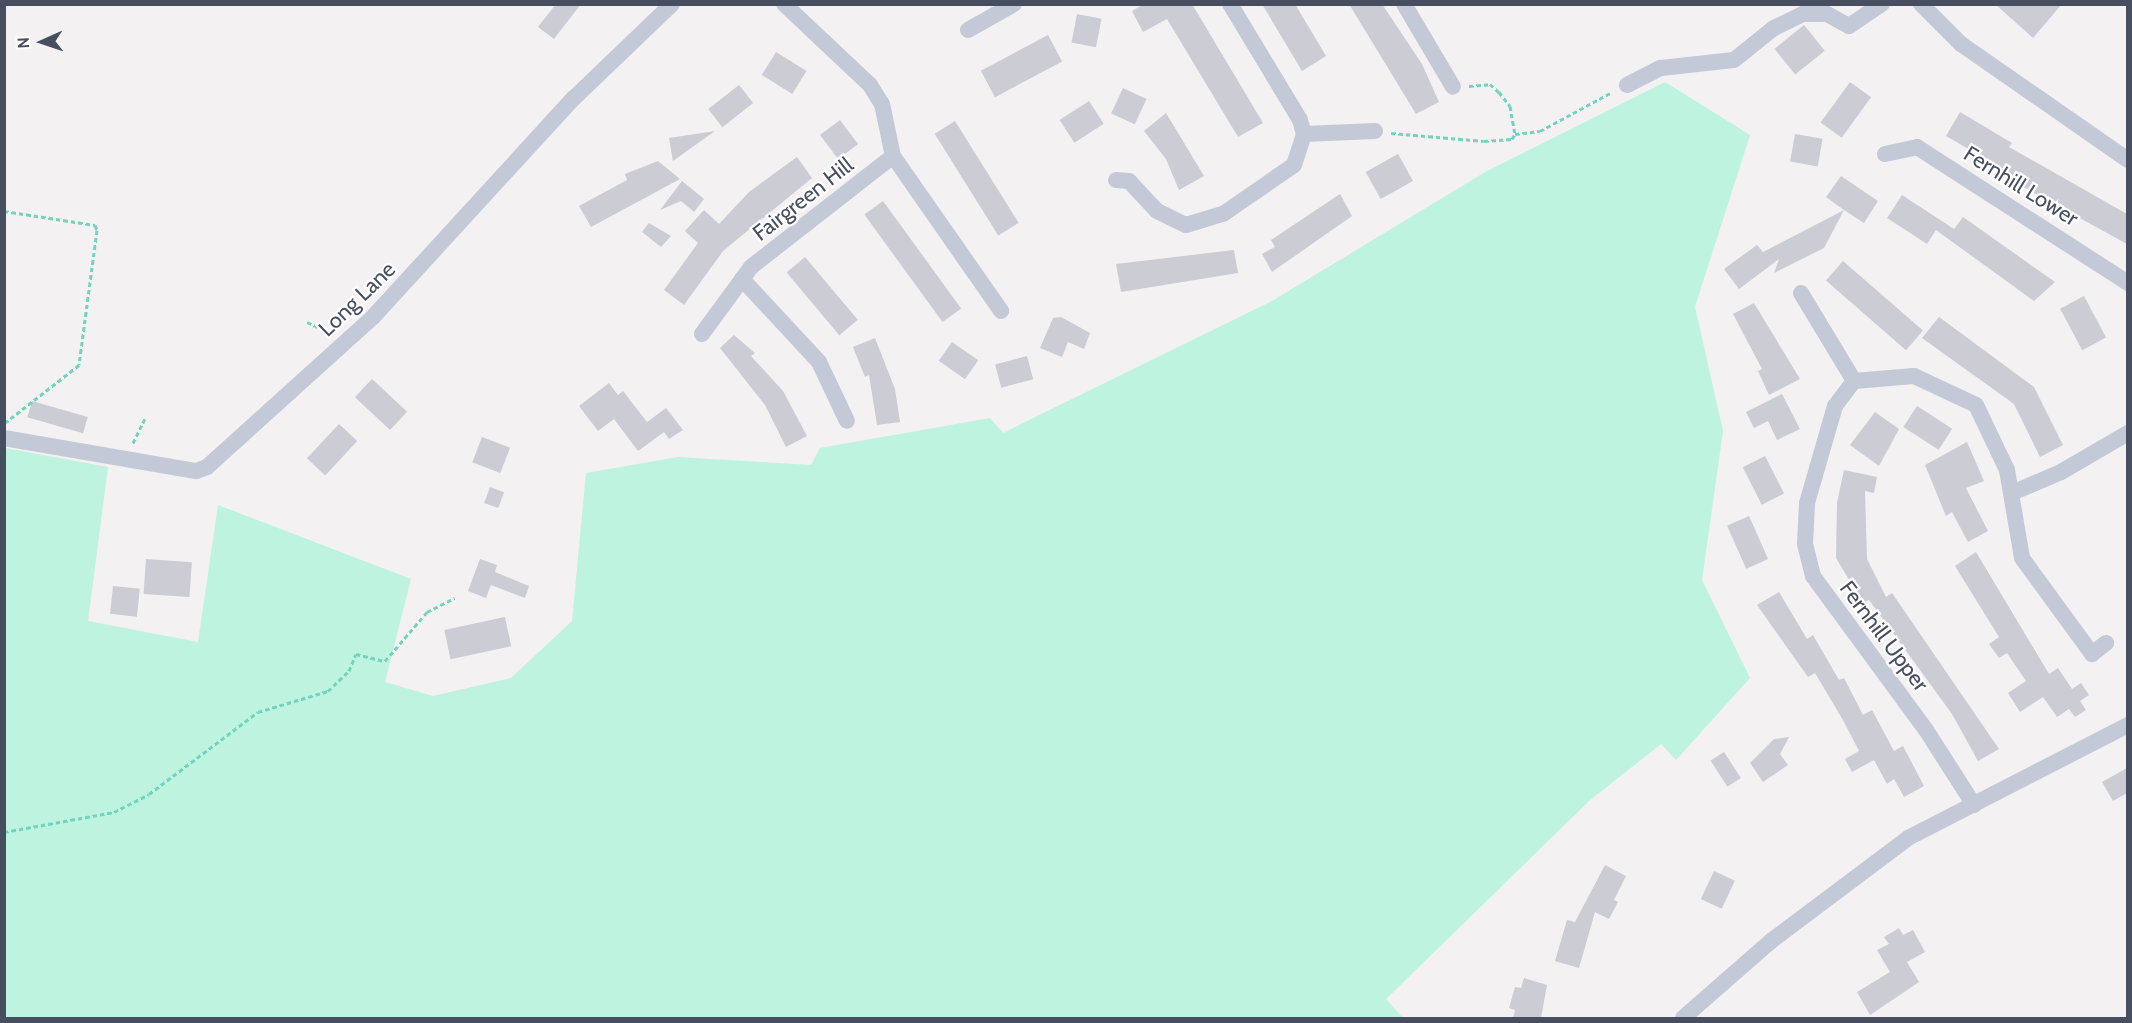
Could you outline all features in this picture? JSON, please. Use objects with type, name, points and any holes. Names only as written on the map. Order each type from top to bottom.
[{"type":"street","name":"Long Lane","points":[[4,438],[196,471],[207,468],[347,341],[574,98],[672,4]]},
{"type":"street","points":[[784,4],[870,86],[882,104],[893,156],[1001,311]]},
{"type":"street","points":[[1230,4],[1304,134]]},
{"type":"street","points":[[1404,4],[1453,87]]},
{"type":"street","points":[[1627,85],[1661,68],[1734,60],[1774,28],[1803,14],[1827,14],[1849,27],[1882,4]]},
{"type":"street","points":[[1921,4],[1961,44],[2127,160]]},
{"type":"street","points":[[968,30],[1012,5]]},
{"type":"street","points":[[1304,134],[1375,131]]},
{"type":"street","points":[[1116,180],[1129,181],[1169,220],[1201,224],[1286,175],[1304,134]]},
{"type":"street","name":"Fernhill Lower","points":[[1885,154],[1917,147],[2127,283]]},
{"type":"street","name":"Fairgreen Hill","points":[[702,334],[742,279],[893,156]]},
{"type":"street","points":[[742,279],[819,362],[847,421]]},
{"type":"street","points":[[1801,293],[1854,381],[1914,376],[1976,405],[1999,444],[2029,569],[2092,654],[2106,643]]},
{"type":"street","name":"Fernhill Upper","points":[[1854,381],[1835,406],[1807,503],[1805,544],[1813,576],[1926,730],[1974,805]]},
{"type":"street","points":[[2012,493],[2061,472],[2127,433]]},
{"type":"street","points":[[1683,1018],[1840,886],[1908,838],[2127,725]]},
{"type":"path","points":[[1375,131],[1436,141],[1512,139],[1515,134],[1510,106],[1490,84],[1453,87]]},
{"type":"path","points":[[1515,134],[1540,131],[1627,85]]},
{"type":"path","points":[[4,211],[95,225],[97,230],[79,365],[4,423]]},
{"type":"path","points":[[307,322],[347,341]]},
{"type":"path","points":[[122,458],[145,418]]},
{"type":"path","points":[[4,832],[114,812],[149,794],[258,712],[328,691],[345,676],[356,654],[386,661],[427,612],[455,598]]},
{"type":"green space","points":[[1665,82],[1750,135],[1695,307],[1723,431],[1702,580],[1750,678],[1676,760],[1661,744],[1589,801],[1386,999],[1403,1018],[5,1018],[5,448],[108,467],[88,621],[198,642],[218,505],[411,579],[385,682],[433,696],[511,678],[572,621],[586,473],[678,457],[811,465],[820,448],[990,418],[1003,433],[1272,301],[1487,171]]},
{"type":"building","points":[[556,4],[581,4],[554,39],[538,27]]},
{"type":"building","points":[[1144,4],[1192,4],[1263,123],[1238,137],[1167,19],[1143,32],[1132,11]]},
{"type":"building","points":[[1262,4],[1295,4],[1326,56],[1302,71]]},
{"type":"building","points":[[1349,4],[1382,4],[1422,64],[1439,102],[1416,114]]},
{"type":"building","points":[[1995,4],[2062,4],[2033,38]]},
{"type":"building","points":[[1077,14],[1102,19],[1096,47],[1071,42]]},
{"type":"building","points":[[1804,25],[1825,51],[1795,75],[1774,49]]},
{"type":"building","points":[[1048,35],[1062,61],[995,97],[981,71]]},
{"type":"building","points":[[776,52],[807,71],[792,94],[762,75]]},
{"type":"building","points":[[1850,82],[1871,97],[1842,138],[1821,122]]},
{"type":"building","points":[[739,85],[753,103],[722,127],[708,109]]},
{"type":"building","points":[[1123,88],[1147,99],[1135,124],[1111,113]]},
{"type":"building","points":[[1089,101],[1104,124],[1074,143],[1060,120]]},
{"type":"building","points":[[1960,112],[2012,143],[2009,147],[2127,214],[2127,244],[2007,178],[2010,173],[1946,136]]},
{"type":"building","points":[[1166,113],[1204,176],[1179,190],[1166,159],[1144,131]]},
{"type":"building","points":[[840,120],[858,144],[838,159],[820,135]]},
{"type":"building","points":[[955,121],[1019,223],[998,235],[935,134]]},
{"type":"building","points":[[715,131],[673,161],[669,138]]},
{"type":"building","points":[[1795,134],[1823,139],[1818,166],[1790,162]]},
{"type":"building","points":[[1398,154],[1413,181],[1381,199],[1366,172]]},
{"type":"building","points":[[797,157],[812,178],[723,251],[684,305],[664,290],[698,243],[685,231],[704,210],[719,224],[749,192]]},
{"type":"building","points":[[658,161],[680,179],[591,227],[579,206],[627,180],[625,174]]},
{"type":"building","points":[[1841,176],[1878,201],[1864,223],[1826,197]]},
{"type":"building","points":[[682,181],[704,199],[694,212],[681,201],[660,210]]},
{"type":"building","points":[[1340,194],[1352,216],[1272,272],[1262,254],[1275,247],[1271,240]]},
{"type":"building","points":[[1902,195],[1954,229],[1963,217],[2055,282],[2034,301],[1936,230],[1927,244],[1887,218]]},
{"type":"building","points":[[883,201],[961,309],[943,322],[864,215]]},
{"type":"building","points":[[1844,210],[1824,248],[1774,273],[1779,259],[1739,289],[1724,269],[1757,245],[1763,252]]},
{"type":"building","points":[[649,223],[671,236],[661,247],[642,232]]},
{"type":"building","points":[[1234,250],[1238,273],[1121,292],[1116,264]]},
{"type":"building","points":[[805,257],[858,320],[839,335],[787,272]]},
{"type":"building","points":[[1843,261],[1923,331],[1906,350],[1826,281]]},
{"type":"building","points":[[2084,296],[2106,337],[2082,350],[2060,309]]},
{"type":"building","points":[[1754,303],[1800,379],[1769,395],[1758,371],[1762,369],[1733,314]]},
{"type":"building","points":[[1061,317],[1090,333],[1084,349],[1068,342],[1062,357],[1040,348],[1053,318]]},
{"type":"building","points":[[1939,317],[2034,387],[2063,445],[2040,457],[2014,404],[1922,338]]},
{"type":"building","points":[[734,335],[755,353],[751,356],[783,391],[807,436],[786,447],[765,405],[720,348]]},
{"type":"building","points":[[875,338],[895,389],[900,422],[877,425],[869,375],[865,377],[853,347]]},
{"type":"building","points":[[952,342],[978,360],[965,379],[939,361]]},
{"type":"building","points":[[1027,356],[1033,379],[1001,388],[995,365]]},
{"type":"building","points":[[372,379],[407,412],[390,430],[355,397]]},
{"type":"building","points":[[609,383],[618,395],[623,391],[647,422],[666,408],[683,430],[669,439],[664,432],[638,451],[614,419],[598,431],[579,406]]},
{"type":"building","points":[[1782,394],[1800,429],[1777,440],[1768,421],[1754,428],[1746,412]]},
{"type":"building","points":[[32,401],[88,417],[83,433],[27,417]]},
{"type":"building","points":[[1917,406],[1952,429],[1939,450],[1903,427]]},
{"type":"building","points":[[1875,412],[1899,429],[1879,466],[1850,445]]},
{"type":"building","points":[[339,424],[357,441],[325,475],[307,458]]},
{"type":"building","points":[[482,437],[510,448],[500,473],[472,462]]},
{"type":"building","points":[[1967,442],[1984,481],[1966,488],[1988,531],[1968,542],[1952,512],[1946,516],[1925,465]]},
{"type":"building","points":[[1765,456],[1784,493],[1762,505],[1743,467]]},
{"type":"building","points":[[1844,470],[1877,477],[1874,493],[1865,491],[1867,559],[1886,597],[1892,593],[1999,749],[1978,761],[1952,714],[1869,600],[1863,603],[1836,558],[1837,503]]},
{"type":"building","points":[[490,487],[504,492],[498,508],[484,503]]},
{"type":"building","points":[[1749,516],[1768,559],[1746,569],[1727,526]]},
{"type":"building","points":[[1976,552],[2049,674],[2058,668],[2072,689],[2081,683],[2089,695],[2080,701],[2086,710],[2075,717],[2069,709],[2057,717],[2043,697],[2020,712],[2008,693],[2026,681],[2007,653],[1999,658],[1989,644],[1999,637],[1955,566]]},
{"type":"building","points":[[146,559],[192,562],[189,597],[144,594]]},
{"type":"building","points":[[480,559],[497,565],[495,572],[529,586],[525,598],[491,585],[486,598],[468,591]]},
{"type":"building","points":[[113,586],[140,589],[137,617],[110,614]]},
{"type":"building","points":[[1779,592],[1807,639],[1813,635],[1839,680],[1844,678],[1863,715],[1872,710],[1894,751],[1903,746],[1924,786],[1904,797],[1894,779],[1887,784],[1874,760],[1852,772],[1845,759],[1859,751],[1843,720],[1815,673],[1808,677],[1757,605]]},
{"type":"building","points":[[505,617],[511,646],[451,659],[444,630]]},
{"type":"building","points":[[1789,737],[1780,754],[1788,765],[1763,782],[1750,763],[1774,739]]},
{"type":"building","points":[[1724,752],[1741,778],[1727,787],[1711,761]]},
{"type":"building","points":[[2127,768],[2127,793],[2113,801],[2102,782]]},
{"type":"building","points":[[1605,865],[1626,876],[1614,900],[1618,902],[1609,919],[1595,912],[1579,968],[1555,961],[1567,920],[1575,922]]},
{"type":"building","points":[[1714,871],[1735,881],[1722,909],[1701,899]]},
{"type":"building","points":[[1899,928],[1903,935],[1913,930],[1925,952],[1907,962],[1919,982],[1870,1015],[1857,992],[1890,972],[1877,950],[1889,944],[1884,937]]},
{"type":"building","points":[[1524,978],[1547,985],[1541,1018],[1513,1018],[1515,1010],[1509,1008],[1515,987],[1521,988]]}]
